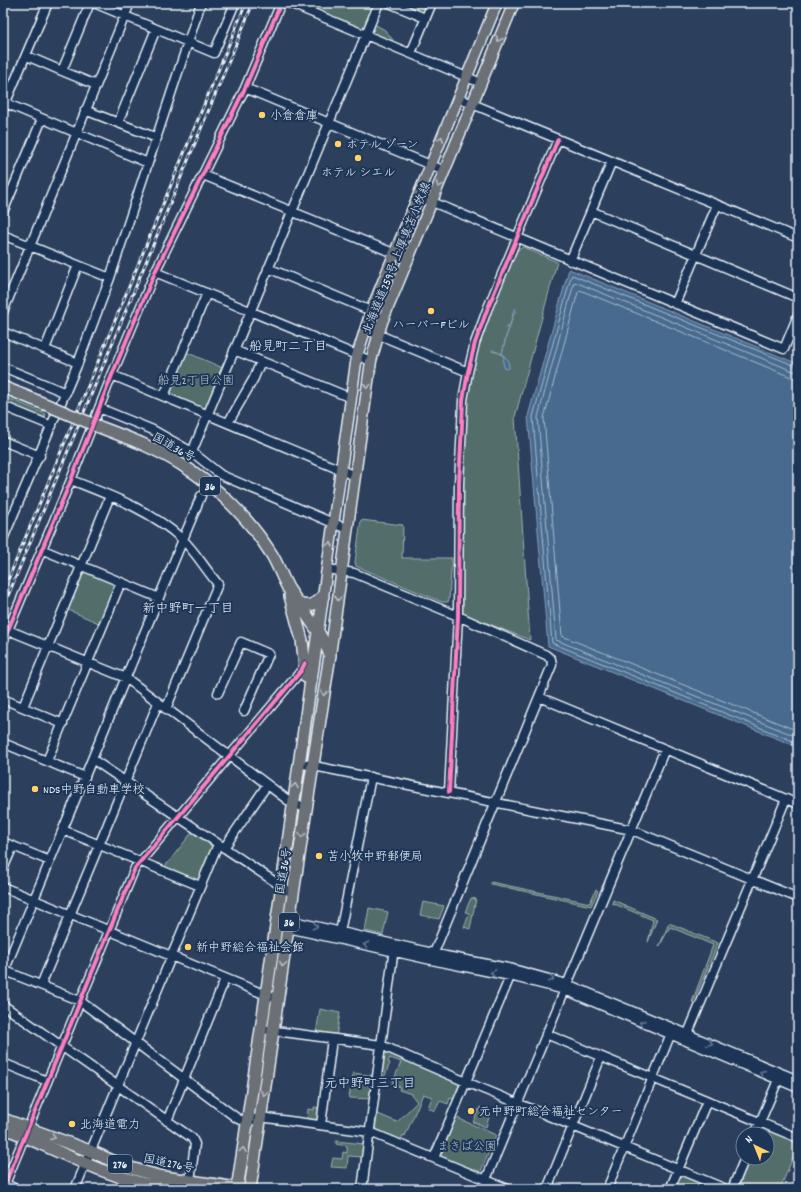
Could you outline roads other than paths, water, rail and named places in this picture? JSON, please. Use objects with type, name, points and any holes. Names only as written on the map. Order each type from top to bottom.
[{"type":"highway","name":"国道36号","points":[[3,387],[160,453],[183,465],[202,479],[228,502],[254,530],[272,556],[288,587],[325,643],[330,655],[312,766],[278,1000],[267,1030],[248,1122],[239,1189]]},
{"type":"highway","name":"国道36号","points":[[288,587],[302,640],[305,663],[307,706]]},
{"type":"highway","points":[[299,604],[305,606],[314,605],[323,596]]},
{"type":"highway","points":[[297,621],[306,633],[318,634]]},
{"type":"highway","name":"国道36号","points":[[250,1189],[260,1117],[267,1030],[267,996],[281,886],[318,634]]},
{"type":"highway","name":"国道276号","points":[[3,1119],[86,1163],[129,1179],[169,1189]]},
{"type":"highway","name":"国道276号","points":[[3,1127],[26,1132],[90,1151],[124,1166],[158,1176],[239,1189]]},
{"type":"main road","name":"北海道道259号 上厚真苫小牧線","points":[[318,634],[357,356],[371,311],[497,3]]},
{"type":"main road","name":"北海道道259号 上厚真苫小牧線","points":[[330,655],[371,362],[378,335],[382,322],[514,3]]},
{"type":"main road","points":[[318,634],[333,627]]},
{"type":"street","points":[[48,3],[27,56],[4,105],[77,133],[148,163]]},
{"type":"street","points":[[62,70],[90,3]]},
{"type":"street","points":[[94,3],[214,53],[235,3]]},
{"type":"street","points":[[3,312],[130,3]]},
{"type":"street","points":[[3,539],[40,456],[78,364],[110,278],[201,3]]},
{"type":"street","points":[[3,642],[71,480],[112,375],[155,272],[245,88],[281,3]]},
{"type":"street","points":[[289,3],[481,83]]},
{"type":"street","points":[[192,452],[379,3]]},
{"type":"street","points":[[389,3],[425,18]]},
{"type":"street","points":[[411,53],[432,3]]},
{"type":"street","points":[[118,123],[156,29]]},
{"type":"street","points":[[27,56],[96,85]]},
{"type":"street","points":[[245,88],[445,171]]},
{"type":"street","points":[[458,98],[798,238]]},
{"type":"street","points":[[86,110],[157,138]]},
{"type":"street","points":[[3,212],[42,119]]},
{"type":"street","points":[[449,792],[458,616],[459,483],[463,400],[475,342],[558,139]]},
{"type":"street","points":[[570,261],[612,161]]},
{"type":"street","points":[[203,175],[408,259]]},
{"type":"street","points":[[418,196],[570,261],[784,349],[798,315]]},
{"type":"street","points":[[675,304],[717,205]]},
{"type":"street","points":[[591,211],[798,298]]},
{"type":"street","points":[[3,235],[110,278]]},
{"type":"street","points":[[45,349],[78,265]]},
{"type":"street","points":[[268,268],[371,311]]},
{"type":"street","points":[[155,272],[371,362]]},
{"type":"street","points":[[164,396],[207,293]]},
{"type":"street","points":[[365,330],[468,372]]},
{"type":"street","points":[[3,332],[78,364]]},
{"type":"street","points":[[234,350],[351,398]]},
{"type":"street","points":[[228,423],[254,378],[260,361]]},
{"type":"street","points":[[3,367],[66,393]]},
{"type":"street","points":[[112,375],[355,476]]},
{"type":"street","points":[[3,406],[52,426]]},
{"type":"street","points":[[99,408],[153,430],[192,452],[221,475],[347,529]]},
{"type":"street","points":[[3,441],[40,456]]},
{"type":"street","points":[[71,480],[110,496],[152,516],[169,528],[183,540],[218,584],[166,709]]},
{"type":"street","points":[[23,707],[110,496]]},
{"type":"street","points":[[201,496],[4,972],[80,1001],[238,1119],[248,1122],[260,1117],[370,1132],[508,1189]]},
{"type":"street","points":[[41,550],[159,598]]},
{"type":"street","points":[[327,569],[354,573],[458,616],[546,655],[551,659],[552,665],[432,957]]},
{"type":"street","points":[[47,761],[121,582]]},
{"type":"street","points":[[8,630],[126,678],[293,804],[306,808]]},
{"type":"street","points":[[218,693],[241,642],[269,654],[244,711]]},
{"type":"street","points":[[16,1189],[4,1186],[135,868],[301,671],[305,663]]},
{"type":"street","points":[[539,697],[798,804]]},
{"type":"street","points":[[3,699],[63,724]]},
{"type":"street","points":[[41,985],[158,703]]},
{"type":"street","points":[[3,743],[85,777]]},
{"type":"street","points":[[482,1189],[666,749]]},
{"type":"street","points":[[92,759],[293,894]]},
{"type":"street","points":[[299,763],[632,830],[798,898]]},
{"type":"street","points":[[340,932],[371,777]]},
{"type":"street","points":[[75,1189],[200,886],[221,846],[267,785]]},
{"type":"street","points":[[686,1037],[786,799]]},
{"type":"street","points":[[63,830],[200,886]]},
{"type":"street","points":[[3,842],[50,861]]},
{"type":"street","points":[[3,869],[12,846]]},
{"type":"street","points":[[3,887],[278,1000]]},
{"type":"street","points":[[277,922],[340,932],[394,948]]},
{"type":"street","points":[[289,924],[432,957],[511,973],[566,987],[686,1037],[798,1088]]},
{"type":"street","points":[[362,1189],[394,948]]},
{"type":"street","points":[[434,1158],[511,973]]},
{"type":"street","points":[[167,1121],[225,979]]},
{"type":"street","points":[[3,1005],[192,1138],[194,1141],[190,1181]]},
{"type":"street","points":[[267,1030],[381,1045],[466,1082],[726,1189]]},
{"type":"street","points":[[616,1189],[608,1187],[672,1031]]},
{"type":"street","points":[[546,1034],[798,1138]]},
{"type":"street","points":[[686,1037],[798,1080]]},
{"type":"street","points":[[320,1125],[332,1039]]},
{"type":"street","points":[[547,1189],[601,1057]]},
{"type":"street","points":[[3,1063],[47,1081]]},
{"type":"street","points":[[759,1126],[778,1080]]},
{"type":"street","points":[[670,1189],[707,1101]]},
{"type":"street","points":[[732,1189],[742,1166]]},
{"type":"water","points":[[569,269],[798,364],[798,747],[548,646],[528,416]]},
{"type":"water","points":[[514,309],[516,309],[516,311],[512,319]]},
{"type":"water","points":[[499,353],[508,360],[509,368],[505,369],[503,363],[504,357]]},
{"type":"railway","points":[[3,592],[246,3]]},
{"type":"railway","points":[[3,608],[253,3]]},
{"type":"place","name":"小倉倉庫","points":[[262,115]]},
{"type":"place","name":"ホテル ゾーン","points":[[338,144]]},
{"type":"place","name":"ホテル シエル","points":[[358,158]]},
{"type":"place","name":"ハーバーFビル","points":[[431,311]]},
{"type":"place","name":"NDS中野自動車学校","points":[[35,789]]},
{"type":"place","name":"苫小牧中野郵便局","points":[[319,856]]},
{"type":"place","name":"新中野総合福祉会館","points":[[188,947]]},
{"type":"place","name":"元中野町総合福祉センター","points":[[471,1111]]},
{"type":"place","name":"北海道電力","points":[[72,1124]]},
{"type":"district","name":"船見町二丁目","points":[[288,345]]},
{"type":"district","name":"新中野町一丁目","points":[[188,607]]},
{"type":"district","name":"元中野町三丁目","points":[[370,1082]]},
{"type":"park label","name":"船見2丁目公園","points":[[196,380]]},
{"type":"park label","name":"まきば公園","points":[[467,1146]]}]
